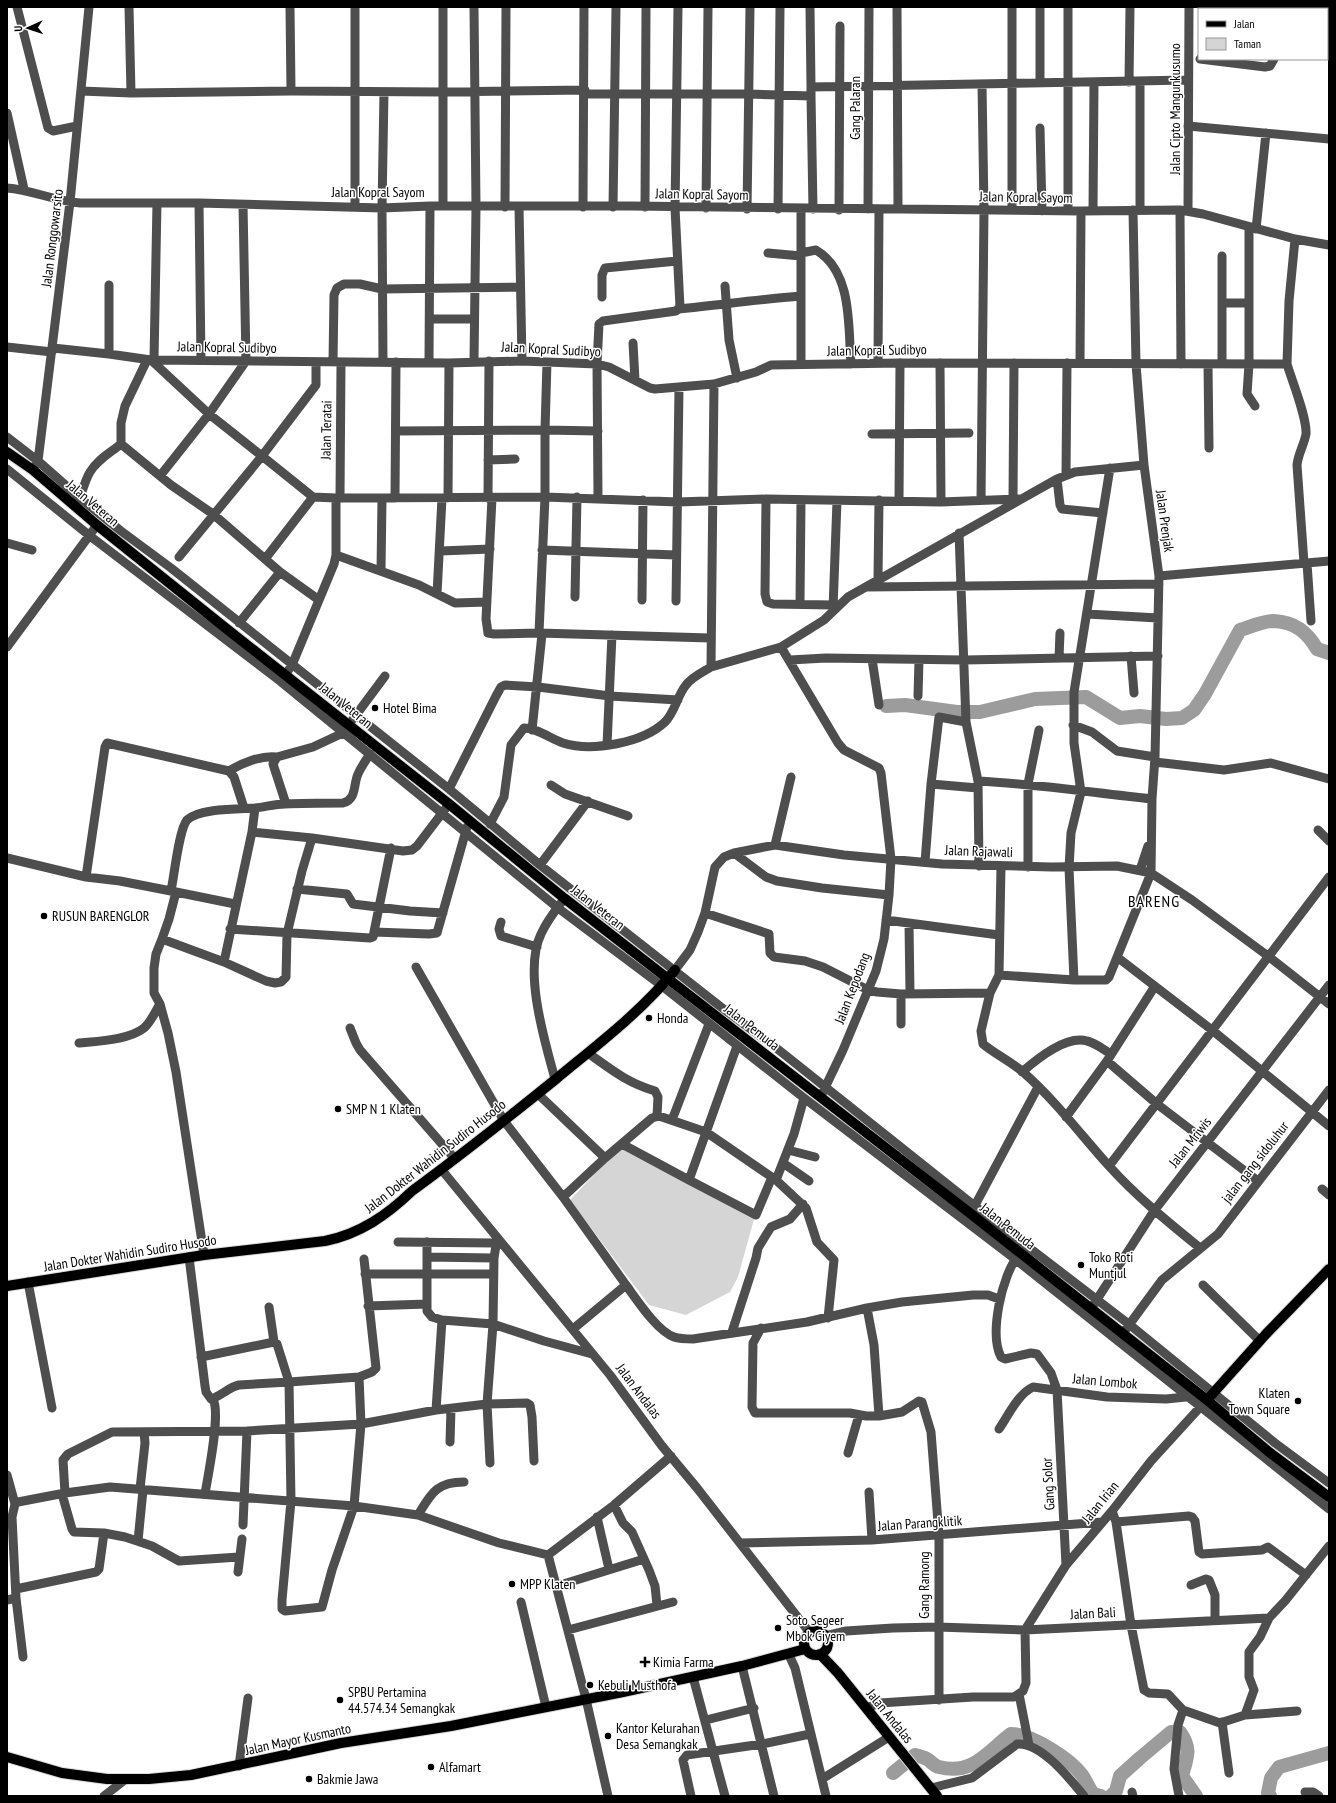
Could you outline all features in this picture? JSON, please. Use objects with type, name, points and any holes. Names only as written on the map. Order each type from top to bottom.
[{"type":"main road","name":"Jalan Veteran","points":[[7,452],[77,502],[97,525],[164,578],[283,678],[346,729],[449,804],[665,982]]},
{"type":"main road","name":"Jalan Rajawali","points":[[665,982],[675,970]]},
{"type":"main road","name":"Jalan Dokter Wahidin Sudiro Husodo","points":[[7,1286],[189,1257],[341,1238],[358,1231],[380,1218],[412,1191],[538,1094],[588,1053],[665,982]]},
{"type":"main road","name":"Jalan Pemuda","points":[[665,982],[823,1093],[910,1168],[973,1210],[1017,1256],[1091,1309],[1122,1334],[1139,1354],[1152,1358],[1207,1400],[1269,1452],[1329,1497]]},
{"type":"main road","points":[[1207,1400],[1260,1341],[1329,1269]]},
{"type":"main road","points":[[805,1649],[804,1642],[810,1633],[820,1632],[825,1636],[827,1646],[820,1654]]},
{"type":"main road","name":"Jalan Mayor Kusmanto","points":[[8,1758],[74,1775],[107,1779],[170,1777],[239,1766],[342,1744],[451,1726],[586,1699],[742,1666],[789,1655],[805,1649]]},
{"type":"main road","name":"Jalan Andalas","points":[[805,1649],[812,1654],[820,1654],[838,1673],[934,1792]]},
{"type":"street","points":[[17,7],[48,128],[53,130],[78,126]]},
{"type":"street","name":"Jalan Ronggowarsito","points":[[32,470],[38,461],[52,350],[70,202],[89,7]]},
{"type":"street","points":[[129,7],[131,93]]},
{"type":"street","points":[[290,7],[291,91]]},
{"type":"street","points":[[355,7],[355,207]]},
{"type":"street","points":[[443,7],[443,206]]},
{"type":"street","points":[[474,7],[476,207],[474,361]]},
{"type":"street","points":[[505,207],[506,7]]},
{"type":"street","points":[[583,207],[584,7]]},
{"type":"street","points":[[613,207],[616,7]]},
{"type":"street","points":[[645,207],[646,7]]},
{"type":"street","points":[[678,7],[675,208],[677,261],[681,303],[679,309]]},
{"type":"street","points":[[706,208],[708,7]]},
{"type":"street","points":[[747,209],[750,7]]},
{"type":"street","points":[[778,209],[780,7]]},
{"type":"street","points":[[810,7],[813,209]]},
{"type":"street","name":"Gang Palaran","points":[[868,209],[869,7]]},
{"type":"street","points":[[897,7],[898,209]]},
{"type":"street","points":[[1012,7],[1012,210]]},
{"type":"street","points":[[1040,7],[1040,83]]},
{"type":"street","points":[[1068,7],[1068,211]]},
{"type":"street","points":[[1129,82],[1130,7]]},
{"type":"street","name":"Jalan Cipto Mangunkusumo","points":[[1180,364],[1188,126],[1189,7]]},
{"type":"street","points":[[839,210],[840,26]]},
{"type":"street","points":[[1189,58],[1198,59]]},
{"type":"street","points":[[1207,60],[1265,67],[1270,66],[1273,60]]},
{"type":"street","points":[[81,91],[131,93],[506,91],[614,94],[780,95],[839,86],[1188,80]]},
{"type":"street","points":[[1093,211],[1094,82]]},
{"type":"street","name":"Jalan Prenjak","points":[[1140,82],[1136,210],[1136,364],[1144,465],[1159,580],[1151,873]]},
{"type":"street","points":[[981,500],[984,210],[982,84]]},
{"type":"street","points":[[383,362],[382,208],[384,92]]},
{"type":"street","points":[[7,113],[11,148],[24,190]]},
{"type":"street","points":[[1188,126],[1329,139]]},
{"type":"street","points":[[1040,128],[1042,211]]},
{"type":"street","points":[[1254,406],[1248,394],[1252,228],[1266,133]]},
{"type":"street","name":"Jalan Kopral Sayom","points":[[7,188],[24,190],[70,202],[199,203],[382,208],[443,206],[839,210],[1184,210],[1295,239],[1329,244]]},
{"type":"street","points":[[121,444],[121,423],[125,406],[151,360],[157,203]]},
{"type":"street","points":[[199,203],[201,360]]},
{"type":"street","points":[[160,476],[209,414],[246,361],[243,205]]},
{"type":"street","points":[[429,362],[430,206]]},
{"type":"street","points":[[519,207],[522,361]]},
{"type":"street","points":[[801,209],[801,364]]},
{"type":"street","points":[[878,363],[879,209]]},
{"type":"street","points":[[1080,363],[1081,211]]},
{"type":"street","points":[[1295,239],[1289,301],[1287,364],[1302,411],[1306,433],[1297,464],[1311,620]]},
{"type":"street","points":[[768,254],[801,254],[816,250],[827,258],[838,273],[844,291],[851,364]]},
{"type":"street","points":[[1222,256],[1222,364]]},
{"type":"street","points":[[602,297],[602,275],[605,268],[677,261]]},
{"type":"street","name":"Jalan Teratai","points":[[336,555],[338,498],[337,362],[334,295],[337,288],[344,284],[360,284],[382,289]]},
{"type":"street","points":[[109,285],[109,354]]},
{"type":"street","points":[[725,286],[729,340],[737,378]]},
{"type":"street","points":[[382,289],[520,288]]},
{"type":"street","points":[[598,498],[597,364],[598,329],[600,322],[679,309],[726,305],[746,300],[801,296]]},
{"type":"street","points":[[1222,303],[1249,303]]},
{"type":"street","points":[[430,319],[474,319]]},
{"type":"street","points":[[633,343],[635,380]]},
{"type":"street","name":"Jalan Kopral Sudibyo","points":[[9,350],[52,350],[109,354],[151,360],[449,363],[474,361],[522,361],[597,364],[609,367],[655,389],[714,384],[737,378],[771,365],[878,363],[1287,364]]},
{"type":"street","points":[[151,360],[209,414],[313,497],[545,497],[678,502],[766,499],[837,501],[899,500],[941,502],[1016,499]]},
{"type":"street","points":[[489,361],[488,460],[490,549],[487,602],[488,633],[710,638]]},
{"type":"street","points":[[157,587],[213,514],[262,456],[316,385],[316,362]]},
{"type":"street","points":[[395,498],[396,362]]},
{"type":"street","points":[[532,730],[538,687],[541,633],[547,362]]},
{"type":"street","points":[[437,594],[445,498],[449,363]]},
{"type":"street","points":[[899,500],[900,363]]},
{"type":"street","points":[[940,363],[941,502]]},
{"type":"street","points":[[1014,363],[1016,499]]},
{"type":"street","points":[[1067,363],[1060,505],[1062,509],[1103,513]]},
{"type":"street","points":[[1208,364],[1209,448]]},
{"type":"street","points":[[711,667],[710,638],[714,384]]},
{"type":"street","points":[[676,601],[679,388]]},
{"type":"street","points":[[396,431],[488,429],[598,431]]},
{"type":"street","points":[[872,434],[900,435],[969,433]]},
{"type":"street","points":[[7,437],[38,461],[77,502],[175,562],[239,623],[449,789],[540,865],[675,970],[823,1093]]},
{"type":"street","points":[[121,444],[160,476],[213,514],[280,572],[319,600]]},
{"type":"street","points":[[77,502],[85,481],[94,466],[121,444]]},
{"type":"street","points":[[488,460],[515,459]]},
{"type":"street","points":[[490,824],[504,797],[511,745],[524,728],[568,745],[607,745],[634,739],[651,732],[669,716],[686,685],[711,667],[781,647],[824,620],[833,608],[848,597],[1016,499],[1061,477],[1076,472],[1144,465]]},
{"type":"street","points":[[1074,980],[1069,868],[1071,833],[1081,792],[1074,743],[1074,692],[1110,468]]},
{"type":"street","points":[[7,469],[90,536],[157,587],[283,678],[292,665],[336,555],[419,585],[455,603],[487,602]]},
{"type":"street","points":[[265,559],[313,497]]},
{"type":"street","points":[[381,571],[382,498]]},
{"type":"street","points":[[575,597],[578,498]]},
{"type":"street","points":[[766,499],[765,599],[769,604],[800,604],[833,608]]},
{"type":"street","points":[[642,600],[643,500]]},
{"type":"street","points":[[800,604],[801,500]]},
{"type":"street","points":[[878,579],[879,500]]},
{"type":"street","points":[[833,608],[837,501]]},
{"type":"street","points":[[7,647],[11,633],[90,536],[97,525]]},
{"type":"street","points":[[959,533],[966,717],[978,785],[979,866]]},
{"type":"street","points":[[7,543],[32,550]]},
{"type":"street","points":[[441,551],[490,549]]},
{"type":"street","points":[[542,550],[676,555]]},
{"type":"street","points":[[866,587],[1092,584],[1159,580],[1329,561]]},
{"type":"street","points":[[239,623],[280,572]]},
{"type":"street","points":[[1086,614],[1158,618]]},
{"type":"street","points":[[1059,658],[1060,633]]},
{"type":"street","points":[[607,745],[612,635]]},
{"type":"street","points":[[781,647],[790,660],[964,660],[1158,656]]},
{"type":"street","points":[[1132,656],[1134,693]]},
{"type":"street","points":[[872,659],[879,705]]},
{"type":"street","name":"Jalan Kepodang","points":[[790,660],[838,743],[844,750],[879,768],[881,773],[891,859],[889,895],[880,957],[868,990],[823,1093]]},
{"type":"street","points":[[918,696],[919,660]]},
{"type":"street","points":[[229,771],[268,756],[277,757],[313,747],[346,729],[385,676]]},
{"type":"street","points":[[449,789],[501,687],[538,687],[610,696],[678,700]]},
{"type":"street","points":[[925,862],[931,784],[939,716],[966,717]]},
{"type":"street","points":[[1073,725],[1092,732],[1117,751],[1155,760],[1224,770],[1271,763],[1329,780]]},
{"type":"street","points":[[346,729],[370,754],[558,908],[665,982],[709,1024],[737,1046],[804,1098],[1017,1256],[1139,1354],[1186,1397],[1207,1400],[1275,1443],[1329,1483]]},
{"type":"street","points":[[1028,867],[1028,784],[1038,730]]},
{"type":"street","points":[[86,877],[106,743],[229,771],[233,774],[244,808]]},
{"type":"street","points":[[204,1255],[171,1045],[160,1004],[154,993],[153,976],[156,954],[169,919],[174,892],[179,846],[184,826],[188,820],[214,811],[286,804],[343,804],[353,796],[358,774],[370,754]]},
{"type":"street","points":[[277,757],[273,764],[286,804]]},
{"type":"street","points":[[775,845],[791,777]]},
{"type":"street","points":[[931,784],[1028,784],[1081,792],[1152,799]]},
{"type":"street","points":[[551,785],[564,794],[628,816]]},
{"type":"street","points":[[540,865],[588,801]]},
{"type":"street","points":[[252,832],[412,850],[417,846],[449,804]]},
{"type":"street","points":[[224,962],[235,904],[252,832],[255,808]]},
{"type":"street","points":[[374,932],[437,933],[464,830],[470,821]]},
{"type":"street","points":[[1318,830],[1329,841]]},
{"type":"street","name":"Jalan Prenjak","points":[[1140,870],[1151,835]]},
{"type":"street","points":[[162,938],[224,962],[254,977],[275,983],[281,982],[286,977],[287,934],[312,838]]},
{"type":"street","name":"Jalan Rajawali","points":[[675,970],[690,950],[705,913],[715,867],[724,857],[734,853],[775,845],[844,855],[925,862],[979,866],[1069,868],[1116,866],[1151,873],[1192,900],[1268,956],[1329,1004]]},
{"type":"street","points":[[230,929],[287,934],[373,937],[391,848]]},
{"type":"street","points":[[734,853],[766,877],[777,880],[822,888],[889,895]]},
{"type":"street","points":[[7,858],[86,877],[120,881],[235,904]]},
{"type":"street","points":[[1001,866],[999,975],[990,993],[981,1037],[983,1044],[1022,1072],[1038,1087],[1109,1166],[1154,1211],[1200,1248]]},
{"type":"street","points":[[999,975],[1074,980],[1106,980],[1109,977],[1151,873]]},
{"type":"street","points":[[1109,1166],[1329,877]]},
{"type":"street","points":[[298,889],[347,894],[353,904],[443,913]]},
{"type":"street","points":[[555,1079],[542,1033],[534,978],[537,947],[541,934],[564,898]]},
{"type":"street","points":[[705,913],[769,934],[770,953],[774,957],[805,961],[823,967],[868,990],[905,994],[990,993]]},
{"type":"street","points":[[886,920],[999,935]]},
{"type":"street","points":[[501,922],[499,929],[501,936],[537,947]]},
{"type":"street","points":[[901,1024],[905,994],[909,924]]},
{"type":"street","points":[[1117,957],[1212,1030],[1329,1126]]},
{"type":"street","points":[[416,967],[504,1121],[563,1197],[626,1285],[657,1324],[667,1334],[675,1338],[693,1339],[732,1332],[745,1332],[761,1328],[828,1318],[867,1308],[973,1295],[988,1295],[999,1298],[1017,1256]]},
{"type":"street","name":"Jalan Mriwis","points":[[1091,1309],[1154,1211],[1329,985]]},
{"type":"street","points":[[1066,1117],[1109,1058],[1156,986]]},
{"type":"street","points":[[79,1042],[104,1041],[137,1032],[144,1028],[160,1004]]},
{"type":"street","points":[[672,1120],[709,1024]]},
{"type":"street","points":[[350,1028],[360,1050],[455,1159]]},
{"type":"street","points":[[1022,1072],[1048,1051],[1078,1040],[1091,1042],[1157,1104],[1258,1181]]},
{"type":"street","points":[[689,1180],[737,1046]]},
{"type":"street","points":[[588,1053],[626,1080],[636,1085],[655,1090],[658,1097],[657,1116]]},
{"type":"street","points":[[1038,1087],[973,1210],[1098,1300],[1162,1350],[1207,1400],[1329,1509]]},
{"type":"street","name":"jalan gang sidoluhur","points":[[1122,1334],[1162,1280],[1218,1234],[1329,1090]]},
{"type":"street","points":[[538,1094],[605,1158]]},
{"type":"street","points":[[622,1144],[756,1215],[783,1163],[804,1098]]},
{"type":"street","points":[[563,1197],[605,1158],[652,1118],[657,1116],[706,1132],[774,1179],[806,1208],[817,1242],[834,1260],[828,1318]]},
{"type":"street","points":[[788,1150],[815,1157]]},
{"type":"street","points":[[783,1163],[809,1181]]},
{"type":"street","name":"Jalan Andalas","points":[[441,1169],[496,1241],[573,1329],[636,1408],[671,1456],[810,1633]]},
{"type":"street","points":[[732,1332],[758,1248],[771,1227],[790,1219],[803,1204]]},
{"type":"street","points":[[398,1242],[496,1241],[487,1404],[490,1463]]},
{"type":"street","points":[[427,1242],[426,1275],[429,1315],[436,1319],[442,1320],[492,1324],[544,1341],[592,1354]]},
{"type":"street","points":[[189,1257],[206,1392],[211,1399],[213,1399],[216,1405],[215,1432],[205,1494]]},
{"type":"street","points":[[427,1257],[494,1258]]},
{"type":"street","points":[[211,1399],[219,1396],[234,1386],[239,1385],[359,1377],[372,1372],[376,1368],[364,1259]]},
{"type":"street","points":[[365,1274],[493,1274]]},
{"type":"street","points":[[28,1282],[52,1408]]},
{"type":"street","points":[[573,1329],[626,1285]]},
{"type":"street","points":[[1203,1285],[1260,1341]]},
{"type":"street","name":"Gang Solor","points":[[999,1298],[997,1331],[999,1353],[1001,1357],[1005,1359],[1031,1353],[1037,1354],[1051,1373],[1057,1395],[1066,1565]]},
{"type":"street","points":[[368,1306],[427,1304]]},
{"type":"street","points":[[269,1307],[274,1342],[278,1344],[288,1382],[291,1501],[282,1600],[282,1606],[285,1611],[322,1608],[332,1570],[354,1506],[361,1424],[359,1377]]},
{"type":"street","points":[[761,1328],[753,1343],[752,1407],[755,1413],[850,1413],[879,1416],[874,1345],[867,1308]]},
{"type":"street","points":[[436,1410],[442,1320]]},
{"type":"street","points":[[745,1332],[753,1343]]},
{"type":"street","points":[[201,1357],[274,1342]]},
{"type":"street","name":"Jalan Lombok","points":[[1000,1429],[1024,1394],[1031,1388],[1036,1387],[1057,1395],[1166,1399],[1186,1397]]},
{"type":"street","name":"Jalan Irian","points":[[1024,1630],[1066,1565],[1112,1511],[1151,1461],[1207,1400]]},
{"type":"street","name":"Gang Ramong","points":[[879,1416],[902,1412],[919,1401],[922,1402],[931,1432],[939,1536],[939,1700]]},
{"type":"street","points":[[239,1557],[179,1561],[163,1551],[138,1541],[104,1533],[74,1532],[64,1494],[64,1460],[68,1454],[112,1432],[247,1431],[361,1424],[436,1410],[487,1404],[526,1403],[530,1405],[532,1417],[534,1461]]},
{"type":"street","points":[[450,1442],[451,1409]]},
{"type":"street","points":[[848,1453],[859,1415]]},
{"type":"street","points":[[243,1525],[247,1431]]},
{"type":"street","points":[[138,1541],[144,1432]]},
{"type":"street","points":[[548,1555],[614,1505],[671,1456]]},
{"type":"street","points":[[7,1476],[15,1504],[9,1517],[13,1596],[23,1657]]},
{"type":"street","points":[[421,1516],[432,1492],[436,1488],[448,1484],[464,1482]]},
{"type":"street","points":[[15,1504],[18,1502],[108,1487],[354,1506],[421,1516],[499,1543],[548,1555]]},
{"type":"street","points":[[869,1492],[872,1540]]},
{"type":"street","points":[[614,1505],[623,1523],[632,1532],[644,1559],[655,1586],[657,1606]]},
{"type":"street","points":[[1112,1511],[1116,1522],[1131,1625],[1144,1690],[1150,1693],[1168,1694],[1183,1710],[1208,1720],[1222,1722],[1245,1715],[1297,1711]]},
{"type":"street","points":[[598,1516],[609,1569]]},
{"type":"street","points":[[1116,1522],[1189,1516],[1195,1521],[1199,1552],[1202,1554],[1262,1550],[1268,1547],[1306,1575]]},
{"type":"street","name":"Jalan Parangklitik","points":[[740,1543],[872,1540],[939,1536],[1102,1522]]},
{"type":"street","points":[[13,1596],[96,1572],[99,1569],[104,1533]]},
{"type":"street","points":[[238,1572],[242,1539]]},
{"type":"street","points":[[1245,1715],[1254,1690],[1249,1677],[1249,1652],[1260,1637],[1269,1618],[1329,1546]]},
{"type":"street","points":[[548,1555],[586,1699],[608,1796]]},
{"type":"street","points":[[557,1586],[644,1559]]},
{"type":"street","points":[[1191,1585],[1206,1579],[1209,1580],[1215,1595],[1214,1620]]},
{"type":"street","points":[[521,1602],[546,1707]]},
{"type":"street","points":[[568,1630],[674,1602]]},
{"type":"street","name":"Jalan Bali","points":[[825,1636],[846,1631],[938,1627],[1024,1630],[1269,1618]]},
{"type":"street","points":[[866,1708],[880,1703],[1014,1697],[1023,1691],[1026,1683],[1024,1630]]},
{"type":"street","points":[[789,1655],[795,1668],[826,1796]]},
{"type":"street","points":[[742,1666],[754,1708],[774,1796]]},
{"type":"street","points":[[693,1677],[706,1720],[725,1796]]},
{"type":"street","points":[[1019,1694],[1029,1744]]},
{"type":"street","points":[[239,1766],[248,1698]]},
{"type":"street","points":[[706,1720],[754,1708]]},
{"type":"street","points":[[1179,1796],[1174,1769],[1176,1736],[1183,1710]]},
{"type":"street","points":[[1222,1722],[1228,1773]]},
{"type":"street","points":[[691,1796],[683,1758],[687,1755],[762,1744],[810,1734]]},
{"type":"street","points":[[822,1779],[889,1737]]},
{"type":"street","points":[[934,1792],[972,1778],[1017,1744],[1029,1744],[1067,1776],[1084,1796]]},
{"type":"street","points":[[104,1796],[126,1779]]},
{"type":"street","points":[[1305,1792],[1313,1792],[1319,1796]]},
{"type":"green space","points":[[622,1145],[756,1212],[738,1277],[730,1292],[686,1315],[649,1305],[570,1200]]},
{"type":"waterway","points":[[886,706],[905,705],[957,712],[980,712],[1035,699],[1086,697],[1120,718],[1140,716],[1166,719],[1182,718],[1194,710],[1205,694],[1240,630],[1270,621],[1288,623],[1305,633],[1317,649],[1329,653]]},
{"type":"waterway","points":[[1111,1796],[1116,1791],[1120,1776],[1171,1732],[1180,1732],[1186,1743],[1187,1753],[1182,1776],[1196,1796]]},
{"type":"waterway","points":[[893,1773],[915,1755],[927,1759],[939,1767],[951,1769],[971,1765],[1011,1734],[1029,1738],[1050,1748],[1069,1762],[1082,1775],[1093,1794],[1101,1796]]},
{"type":"waterway","points":[[1270,1796],[1268,1793],[1271,1778],[1279,1767],[1329,1753]]},
{"type":"place","name":"Hotel Bima","points":[[375,708]]},
{"type":"place","name":"RUSUN BARENGLOR","points":[[44,916]]},
{"type":"place","name":"Honda","points":[[649,1018]]},
{"type":"place","name":"SMP N 1 Klaten","points":[[338,1109]]},
{"type":"place","name":"Toko Roti Muntjul","points":[[1081,1265]]},
{"type":"place","name":"Klaten Town Square","points":[[1298,1401]]},
{"type":"place","name":"MPP Klaten","points":[[512,1584]]},
{"type":"place","name":"Soto Segeer Mbok Giyem","points":[[778,1628]]},
{"type":"place","name":"Kimia Farma","points":[[645,1662]]},
{"type":"place","name":"Kebuli Musthofa","points":[[590,1685]]},
{"type":"place","name":"SPBU Pertamina 44.574.34 Semangkak","points":[[340,1700]]},
{"type":"place","name":"Kantor Kelurahan Desa Semangkak","points":[[608,1736]]},
{"type":"place","name":"Alfamart","points":[[431,1767]]},
{"type":"place","name":"Bakmie Jawa","points":[[309,1779]]},
{"type":"district","name":"BARENG","points":[[1154,901]]}]
